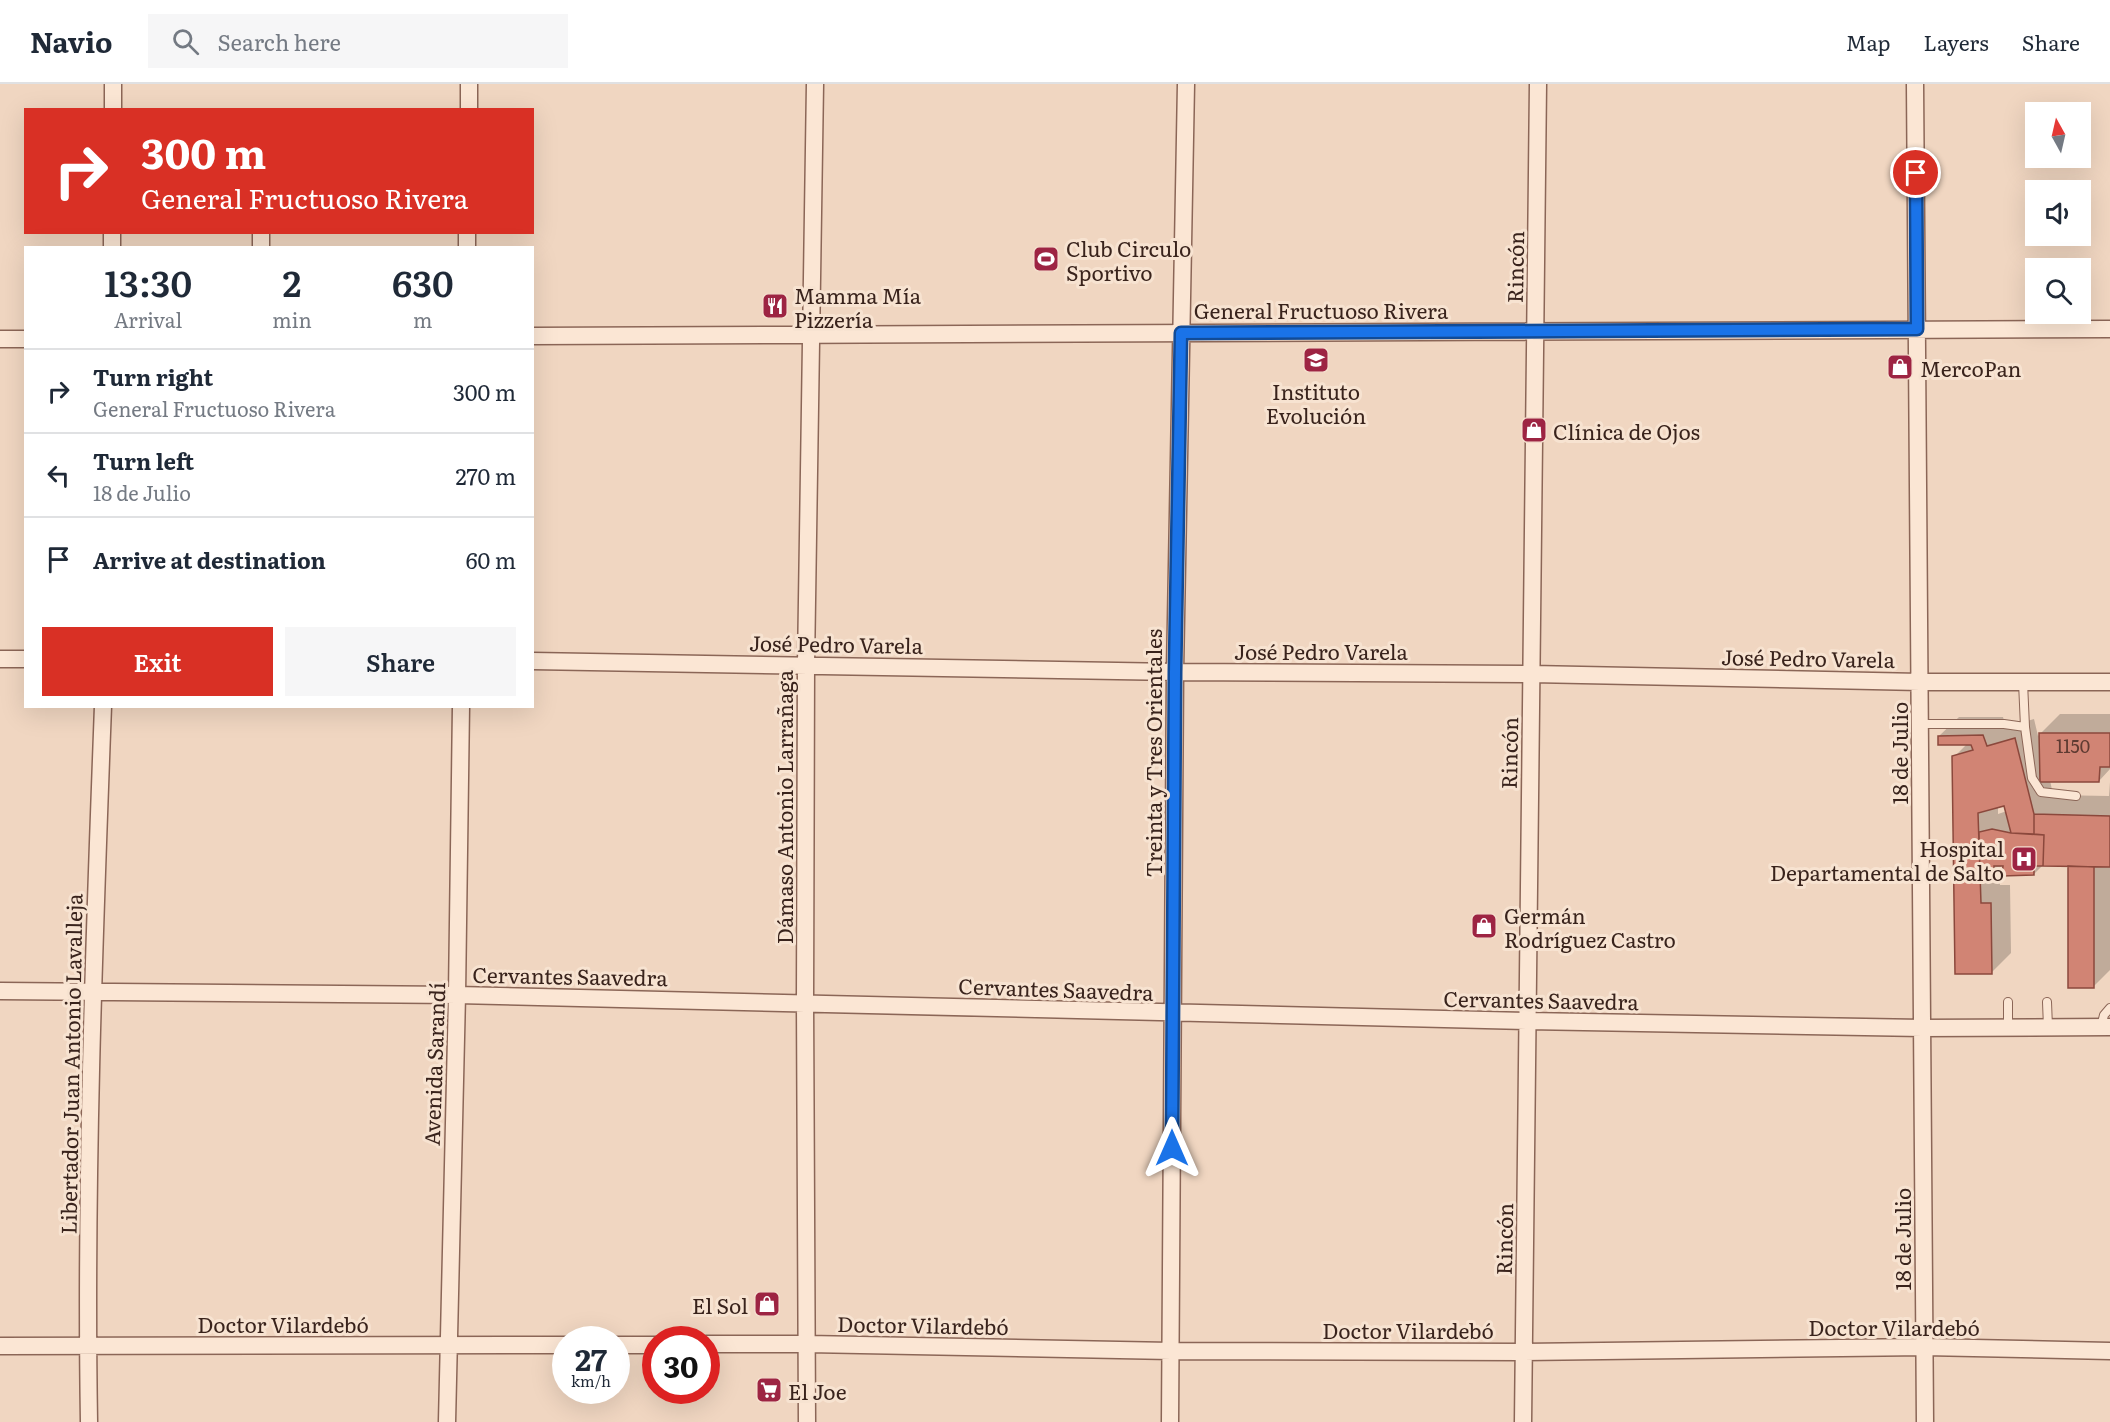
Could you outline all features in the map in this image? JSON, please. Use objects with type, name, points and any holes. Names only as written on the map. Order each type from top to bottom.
[{"type":"street","points":[[113,84],[113,108]]},
{"type":"street","points":[[469,84],[469,108]]},
{"type":"street","name":"Dámaso Antonio Larrañaga","points":[[807,1422],[806,665],[815,84]]},
{"type":"street","name":"Treinta y Tres Orientales","points":[[1170,1422],[1175,672],[1186,84]]},
{"type":"street","name":"Rincón","points":[[1523,1422],[1538,84]]},
{"type":"street","name":"18 de Julio","points":[[1915,84],[1925,1422]]},
{"type":"street","name":"General Fructuoso Rivera","points":[[534,336],[2110,329]]},
{"type":"street","points":[[0,339],[24,339]]},
{"type":"street","points":[[0,659],[24,659]]},
{"type":"street","name":"José Pedro Varela","points":[[534,662],[1175,672],[1532,674],[1920,682],[2110,682]]},
{"type":"street","name":"Libertador Juan Antonio Lavalleja","points":[[89,1422],[93,992],[103,708]]},
{"type":"street","name":"Avenida Sarandí","points":[[447,1422],[447,1345],[458,995],[461,708]]},
{"type":"street","name":"Cervantes Saavedra","points":[[0,991],[458,995],[805,1002],[1173,1014],[1922,1028],[2106,1027]]},
{"type":"street","name":"Doctor Vilardebó","points":[[720,1344],[1171,1351],[1524,1352],[1925,1347],[2110,1351]]},
{"type":"street","name":"Doctor Vilardebó","points":[[0,1346],[552,1345]]},
{"type":"lane","points":[[2023,682],[2025,727],[2032,778],[2041,792],[2076,796]]},
{"type":"lane","points":[[1920,724],[2004,724],[2025,727]]},
{"type":"lane","points":[[2008,1002],[2008,1027]]},
{"type":"lane","points":[[2047,1002],[2048,1027]]},
{"type":"lane","points":[[2106,1027],[2104,1015],[2110,1008]]},
{"type":"building","points":[[2039,733],[2110,733],[2110,767],[2100,767],[2099,782],[2040,782]]},
{"type":"building","points":[[1983,735],[1987,746],[2015,738],[2034,814],[2034,834],[2011,833],[2004,806],[1978,813],[1981,903],[1991,903],[1992,974],[1955,974],[1952,756],[1973,750],[1971,745],[1938,745],[1938,736]]},
{"type":"building","points":[[2034,814],[2110,816],[2110,867],[2043,866],[2044,835],[2034,834]]},
{"type":"building","points":[[1992,829],[2044,835],[2043,866],[2034,866],[2034,875],[2002,876],[2003,866],[1994,866],[1994,876],[1980,876],[1979,832]]},
{"type":"building","points":[[2068,866],[2094,867],[2094,988],[2068,988]]},
{"type":"place","name":"Club Circulo Sportivo","points":[[1046,259]]},
{"type":"place","name":"Mamma Mía Pizzería","points":[[775,306]]},
{"type":"place","name":"Instituto Evolución","points":[[1316,360]]},
{"type":"place","name":"MercoPan","points":[[1900,367]]},
{"type":"place","name":"Clínica de Ojos","points":[[1534,430]]},
{"type":"place","name":"Hospital Departamental de Salto","points":[[2024,859]]},
{"type":"place","name":"Germán Rodríguez Castro","points":[[1484,926]]},
{"type":"place","name":"El Sol","points":[[767,1304]]},
{"type":"place","name":"El Joe","points":[[769,1390]]},
{"type":"route","points":[[1172,1148],[1175,672],[1181,333],[1917,329],[1916,173]]}]
